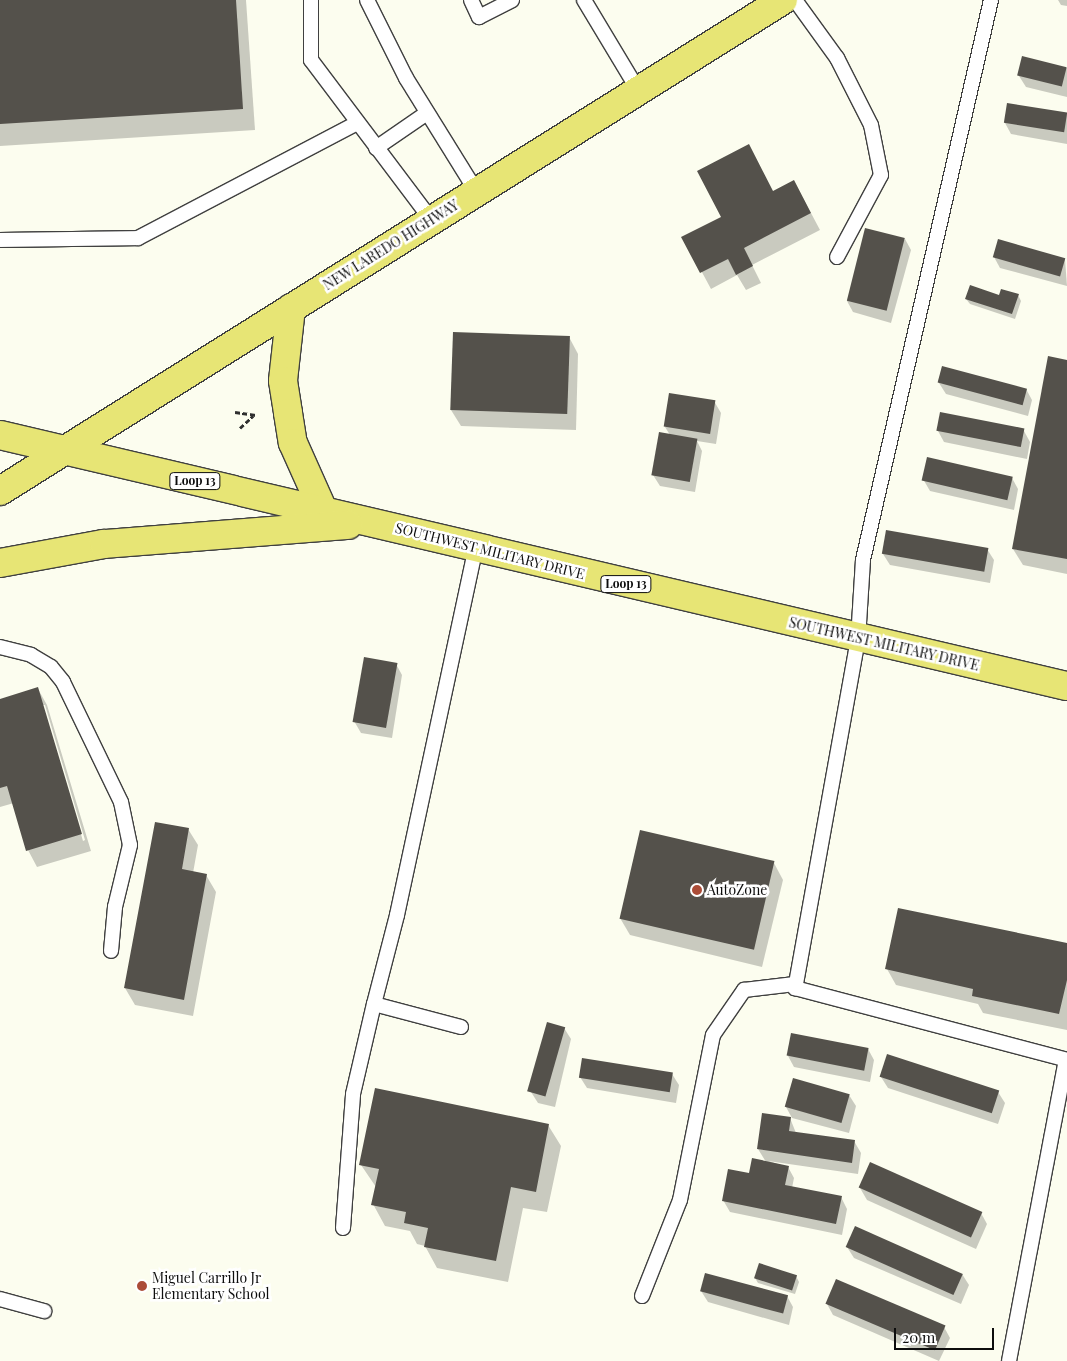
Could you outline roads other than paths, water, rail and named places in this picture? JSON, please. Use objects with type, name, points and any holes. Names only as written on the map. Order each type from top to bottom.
[{"type":"main road","name":"NEW LAREDO HIGHWAY","points":[[0,491],[782,0]]},
{"type":"main road","points":[[292,308],[284,381],[288,413],[293,444],[324,510]]},
{"type":"main road","name":"SOUTHWEST MILITARY DRIVE","points":[[0,435],[324,510],[858,639],[1067,686]]},
{"type":"main road","points":[[0,563],[104,544],[374,523]]},
{"type":"main road","points":[[1036,679],[1067,705]]},
{"type":"lane","points":[[310,0],[311,60],[431,219]]},
{"type":"lane","points":[[367,0],[406,78],[476,191]]},
{"type":"lane","points":[[471,0],[479,17],[512,0]]},
{"type":"lane","points":[[584,0],[638,90]]},
{"type":"lane","points":[[795,0],[837,58],[871,125],[881,175],[837,257]]},
{"type":"lane","points":[[991,0],[862,560],[858,639],[795,988],[1066,1060],[1009,1361]]},
{"type":"lane","points":[[376,148],[427,113]]},
{"type":"lane","points":[[0,240],[138,238],[357,123]]},
{"type":"lane","points":[[343,1228],[353,1094],[397,915],[476,548]]},
{"type":"lane","points":[[0,647],[31,655],[51,667],[63,682],[121,802],[130,845],[115,907],[111,951]]},
{"type":"lane","points":[[642,1296],[680,1200],[713,1034],[744,990],[795,984]]},
{"type":"lane","points":[[374,1004],[461,1027]]},
{"type":"lane","points":[[0,1299],[44,1310]]},
{"type":"place","name":"AutoZone","points":[[697,890]]},
{"type":"place","name":"Miguel Carrillo Jr Elementary School","points":[[142,1286]]}]
